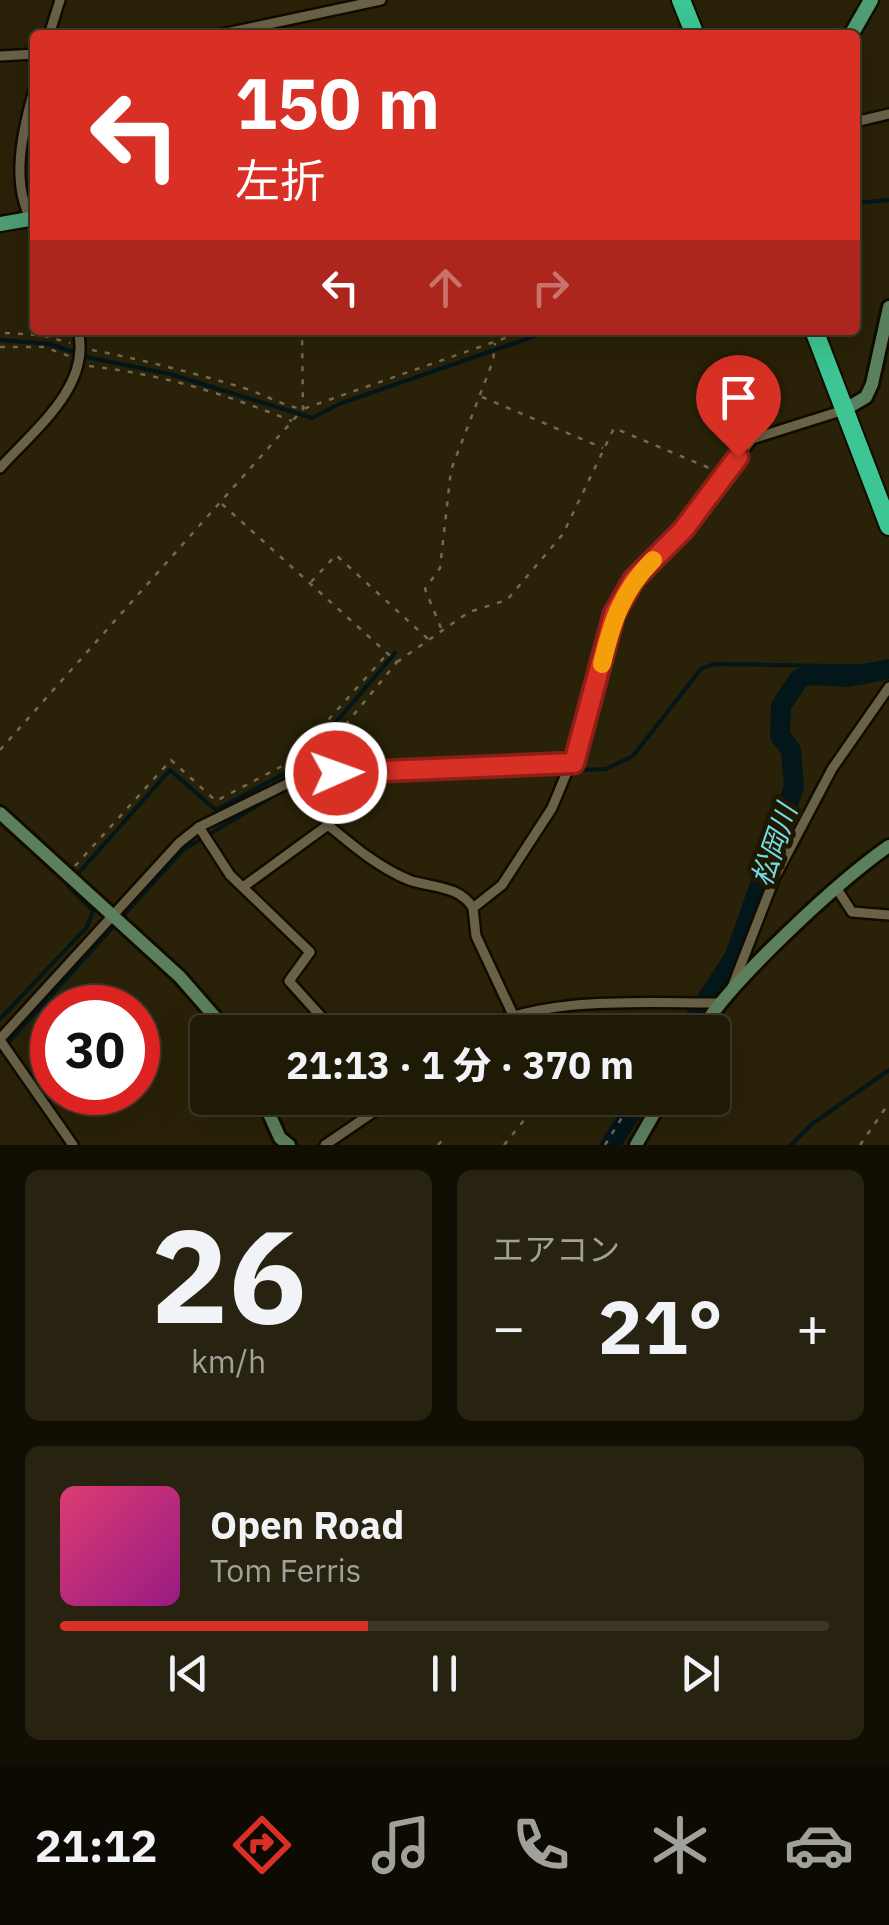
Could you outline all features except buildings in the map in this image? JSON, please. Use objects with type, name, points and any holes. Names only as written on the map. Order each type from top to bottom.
[{"type":"highway","points":[[681,0],[693,30]]},
{"type":"highway","points":[[816,335],[889,526]]},
{"type":"main road","points":[[854,30],[871,0]]},
{"type":"main road","points":[[0,224],[30,222]]},
{"type":"street","points":[[51,30],[60,0]]},
{"type":"street","points":[[240,30],[381,0]]},
{"type":"street","points":[[0,56],[30,54]]},
{"type":"street","points":[[30,105],[20,144],[30,204]]},
{"type":"street","points":[[860,121],[889,114]]},
{"type":"street","points":[[473,908],[502,885],[552,808],[574,763],[614,614],[634,579],[683,530],[752,439],[844,410],[866,397],[889,307]]},
{"type":"street","points":[[0,468],[65,395],[80,365],[83,349],[79,335]]},
{"type":"street","points":[[730,992],[774,877],[832,769],[889,687]]},
{"type":"street","points":[[72,1145],[0,1039],[199,827],[297,779],[336,773],[574,763]]},
{"type":"street","points":[[243,886],[328,825],[336,773]]},
{"type":"street","points":[[0,812],[180,977],[213,1015]]},
{"type":"street","points":[[328,825],[360,852],[408,879],[455,891],[473,908],[476,936],[513,1015]]},
{"type":"street","points":[[199,827],[243,886],[310,952],[289,981],[319,1015]]},
{"type":"street","points":[[712,1015],[730,992],[837,889],[889,846]]},
{"type":"street","points":[[837,889],[852,912],[889,915]]},
{"type":"street","points":[[529,1015],[619,1003],[720,1003]]},
{"type":"street","points":[[270,1115],[280,1138],[288,1145]]},
{"type":"street","points":[[325,1145],[368,1115]]},
{"type":"street","points":[[636,1145],[654,1115]]},
{"type":"path","points":[[5,333],[30,334]]},
{"type":"path","points":[[41,335],[83,349],[160,363],[303,408],[513,335]]},
{"type":"path","points":[[0,750],[294,422],[303,408],[302,335]]},
{"type":"path","points":[[442,629],[426,589],[440,568],[451,470],[480,396],[496,341]]},
{"type":"path","points":[[0,347],[44,347],[63,352],[80,365],[158,374],[248,400],[294,422]]},
{"type":"path","points":[[480,396],[606,449]]},
{"type":"path","points":[[336,773],[332,740],[398,662],[469,612],[507,600],[562,534],[614,428],[724,475]]},
{"type":"path","points":[[221,503],[398,662]]},
{"type":"path","points":[[310,583],[336,555],[428,639]]},
{"type":"path","points":[[67,874],[171,760],[216,801],[320,746],[321,728],[388,654]]},
{"type":"path","points":[[609,1015],[619,1003]]},
{"type":"path","points":[[684,1015],[690,1003]]},
{"type":"path","points":[[860,1145],[889,1103]]},
{"type":"path","points":[[504,1145],[528,1115]]},
{"type":"path","points":[[605,1145],[624,1115]]},
{"type":"path","points":[[438,1145],[444,1138]]},
{"type":"waterway","points":[[860,203],[889,200]]},
{"type":"waterway","points":[[0,340],[50,344],[91,358],[170,374],[312,418],[339,404],[538,335]]},
{"type":"waterway","points":[[76,876],[170,770],[216,810],[325,752],[327,733],[395,653]]},
{"type":"waterway","points":[[6,1045],[183,850],[282,791],[338,779],[606,769],[633,756],[701,669],[714,664],[889,667]]},
{"type":"waterway","name":"松岡川","points":[[697,1015],[735,956],[794,787],[791,750],[780,736],[781,706],[799,679],[809,675],[849,677],[889,669]]},
{"type":"waterway","points":[[0,1019],[87,927],[93,911],[70,884]]},
{"type":"waterway","points":[[791,1145],[812,1124],[889,1070]]},
{"type":"waterway","name":"松岡川","points":[[610,1145],[630,1115]]},
{"type":"slow traffic","points":[[602,664],[614,614],[634,579],[653,560]]},
{"type":"route","points":[[336,773],[574,763],[614,614],[634,579],[683,530],[738,457]]}]
